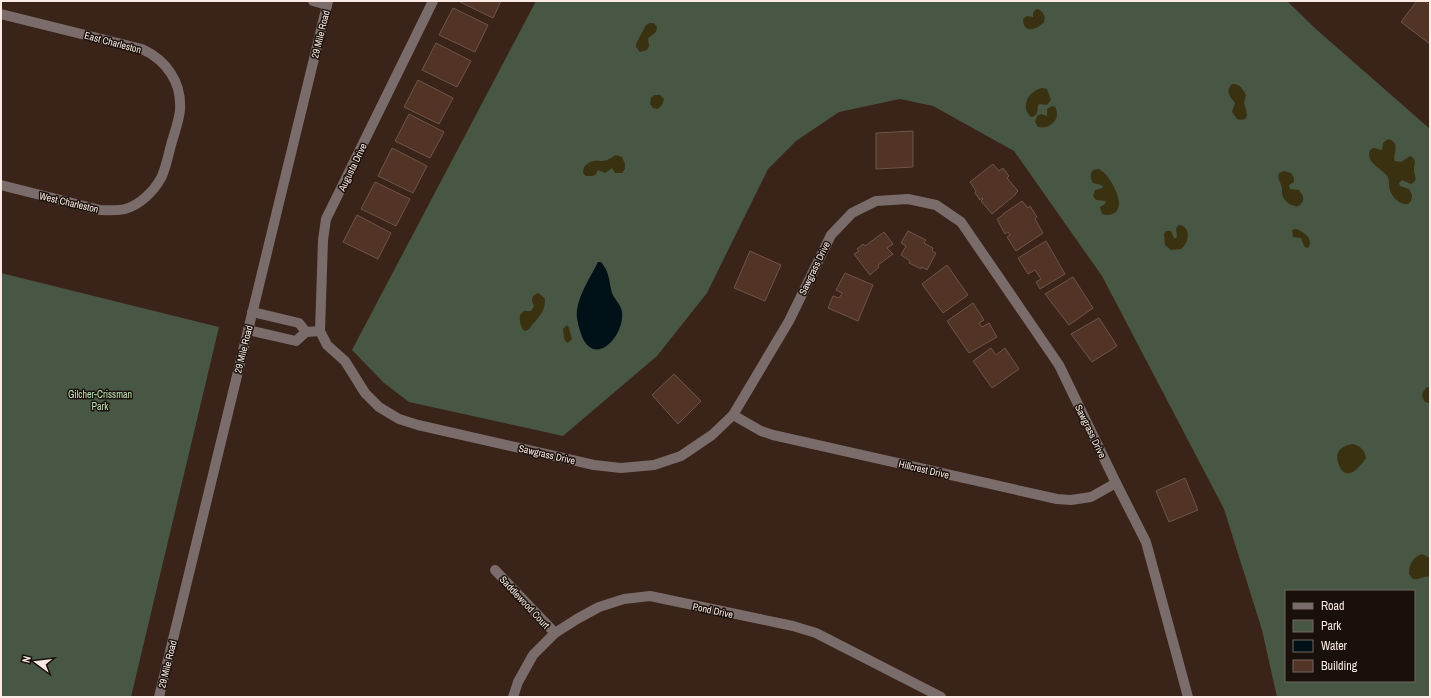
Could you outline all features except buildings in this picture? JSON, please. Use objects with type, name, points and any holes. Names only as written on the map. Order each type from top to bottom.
[{"type":"street","points":[[313,1],[327,3]]},
{"type":"street","name":"Augusta Drive","points":[[320,331],[323,240],[326,219],[433,1]]},
{"type":"street","name":"29 Mile Road","points":[[159,697],[327,3]]},
{"type":"street","name":"East Charleston","points":[[1,14],[142,49],[154,54],[165,64],[178,87],[180,110],[172,142]]},
{"type":"street","name":"West Charleston","points":[[1,186],[100,210],[126,208],[147,197],[156,187],[162,177],[172,142]]},
{"type":"street","name":"Sawgrass Drive","points":[[320,331],[327,345],[345,361],[366,393],[379,407],[399,419],[418,425],[594,465],[621,468],[654,465],[681,456],[712,435],[733,415],[789,321],[831,234],[852,213],[876,201],[908,199],[936,205],[960,222],[1059,366],[1146,542],[1188,697]]},
{"type":"street","points":[[252,312],[299,323],[306,332]]},
{"type":"street","points":[[248,330],[296,341],[306,332],[320,331]]},
{"type":"street","name":"Hillcrest Drive","points":[[733,415],[761,431],[773,435],[1057,499],[1071,500],[1091,497],[1116,483]]},
{"type":"street","name":"Saddlewood Court","points":[[496,570],[555,634]]},
{"type":"street","name":"Pond Drive","points":[[513,697],[518,682],[533,655],[555,634],[577,619],[599,607],[624,600],[650,596],[793,626],[816,633],[941,697]]},
{"type":"green space","points":[[536,1],[1287,1],[1317,30],[1430,129],[1430,697],[1277,697],[1262,630],[1224,509],[1102,276],[1014,151],[933,106],[900,99],[839,112],[796,141],[768,169],[707,293],[657,356],[563,436],[409,402],[384,383],[352,350]]},
{"type":"green space","name":"Gilcher-Crissman Park","points":[[1,273],[219,327],[131,697],[1,697]]},
{"type":"sand","points":[[1036,9],[1043,14],[1045,18],[1044,22],[1038,27],[1028,29],[1025,27],[1023,19],[1027,16],[1033,17],[1033,13]]},
{"type":"sand","points":[[654,23],[657,27],[656,32],[648,38],[649,46],[647,50],[640,52],[636,47],[636,44],[646,25]]},
{"type":"sand","points":[[1232,84],[1239,85],[1246,95],[1244,103],[1247,115],[1245,119],[1242,120],[1237,119],[1232,112],[1235,103],[1230,96],[1229,89]]},
{"type":"sand","points":[[1042,88],[1047,89],[1051,100],[1047,105],[1039,104],[1037,114],[1031,117],[1026,109],[1027,100],[1033,92]]},
{"type":"sand","points":[[654,95],[660,95],[664,99],[662,105],[658,109],[653,108],[650,104],[651,98]]},
{"type":"sand","points":[[1052,106],[1055,107],[1057,111],[1054,122],[1047,127],[1038,127],[1035,122],[1037,116],[1041,114],[1047,116],[1047,109]]},
{"type":"sand","points":[[1388,139],[1395,143],[1396,146],[1395,161],[1401,162],[1410,156],[1415,160],[1415,181],[1411,184],[1402,180],[1399,183],[1400,186],[1409,189],[1412,195],[1411,201],[1408,204],[1401,203],[1395,199],[1390,189],[1388,177],[1372,162],[1369,155],[1370,150],[1373,148],[1382,150],[1383,143]]},
{"type":"sand","points":[[616,155],[622,157],[625,164],[625,169],[622,173],[615,173],[612,168],[605,173],[598,170],[593,176],[586,176],[583,173],[584,167],[590,162],[604,161]]},
{"type":"sand","points":[[1098,169],[1109,178],[1117,194],[1119,204],[1116,212],[1111,214],[1102,214],[1100,207],[1105,204],[1106,201],[1096,200],[1093,196],[1095,190],[1103,187],[1093,183],[1091,179],[1093,170]]},
{"type":"sand","points":[[1284,171],[1291,173],[1294,178],[1294,182],[1289,185],[1290,189],[1299,190],[1303,196],[1303,201],[1299,206],[1294,206],[1283,197],[1279,173]]},
{"type":"sand","points":[[1179,225],[1186,229],[1188,236],[1186,243],[1181,249],[1171,250],[1165,245],[1164,234],[1166,231],[1171,231],[1174,238],[1176,238],[1176,228]]},
{"type":"sand","points":[[1296,229],[1309,238],[1309,247],[1307,248],[1304,246],[1301,238],[1293,237],[1292,230]]},
{"type":"sand","points":[[538,293],[545,299],[543,310],[540,316],[526,331],[522,329],[520,315],[524,311],[531,311],[534,306],[532,301],[533,296]]},
{"type":"sand","points":[[567,325],[572,339],[568,343],[564,339],[563,329]]},
{"type":"sand","points":[[1427,387],[1430,388],[1430,403],[1425,402],[1422,396]]},
{"type":"sand","points":[[1353,444],[1362,449],[1366,458],[1360,466],[1352,472],[1345,473],[1339,465],[1337,457],[1338,453],[1339,450],[1345,446]]},
{"type":"sand","points":[[1422,554],[1430,558],[1430,577],[1413,579],[1409,574],[1411,564],[1416,557]]},
{"type":"water","points":[[598,262],[601,262],[606,270],[612,293],[622,312],[622,322],[613,340],[607,346],[599,349],[592,348],[585,343],[580,331],[577,315],[580,298]]}]
